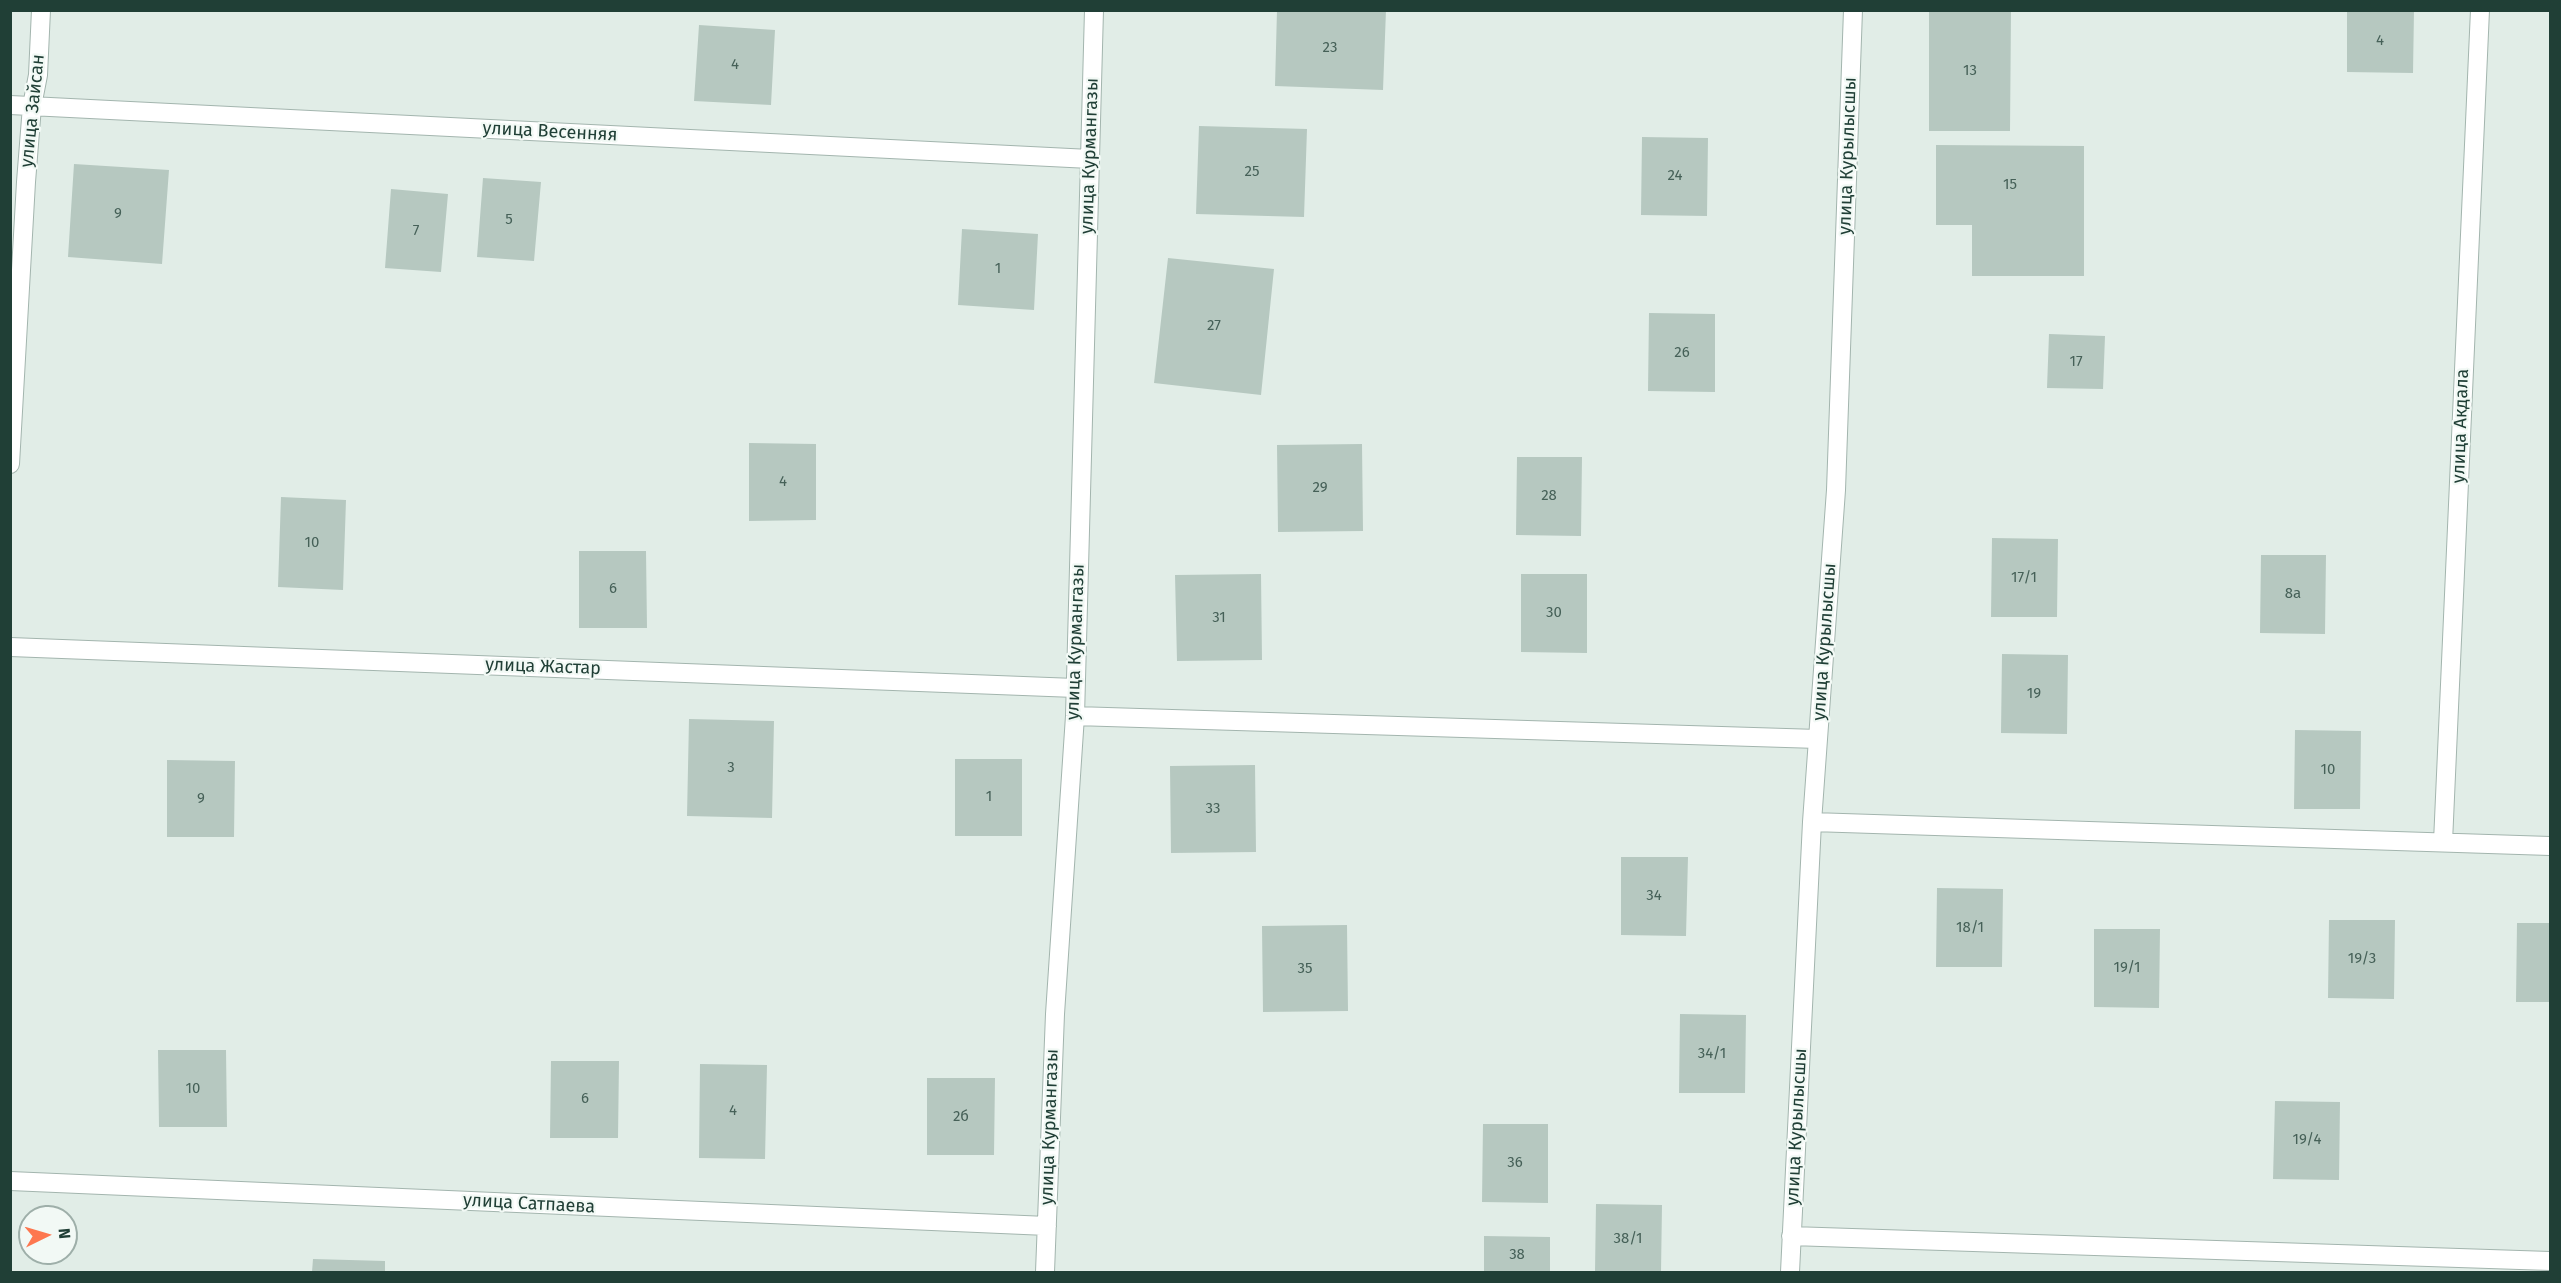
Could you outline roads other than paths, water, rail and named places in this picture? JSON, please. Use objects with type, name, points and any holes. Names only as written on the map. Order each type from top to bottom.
[{"type":"street","name":"улица Зайсан","points":[[10,464],[32,106],[38,75],[41,10]]},
{"type":"street","name":"улица Курмангазы","points":[[1045,1272],[1055,1014],[1075,716],[1094,10]]},
{"type":"street","name":"улица Курылысшы","points":[[1790,1272],[1812,822],[1836,490],[1853,10]]},
{"type":"street","name":"улица Акдала","points":[[2443,842],[2480,10]]},
{"type":"street","name":"улица Весенняя","points":[[10,105],[1090,159]]},
{"type":"street","name":"улица Жастар","points":[[10,647],[1075,688]]},
{"type":"street","points":[[1075,716],[1818,739]]},
{"type":"street","points":[[1812,822],[2550,846]]},
{"type":"street","name":"улица Сатпаева","points":[[10,1181],[1047,1226]]},
{"type":"street","points":[[1791,1236],[2550,1260]]}]
